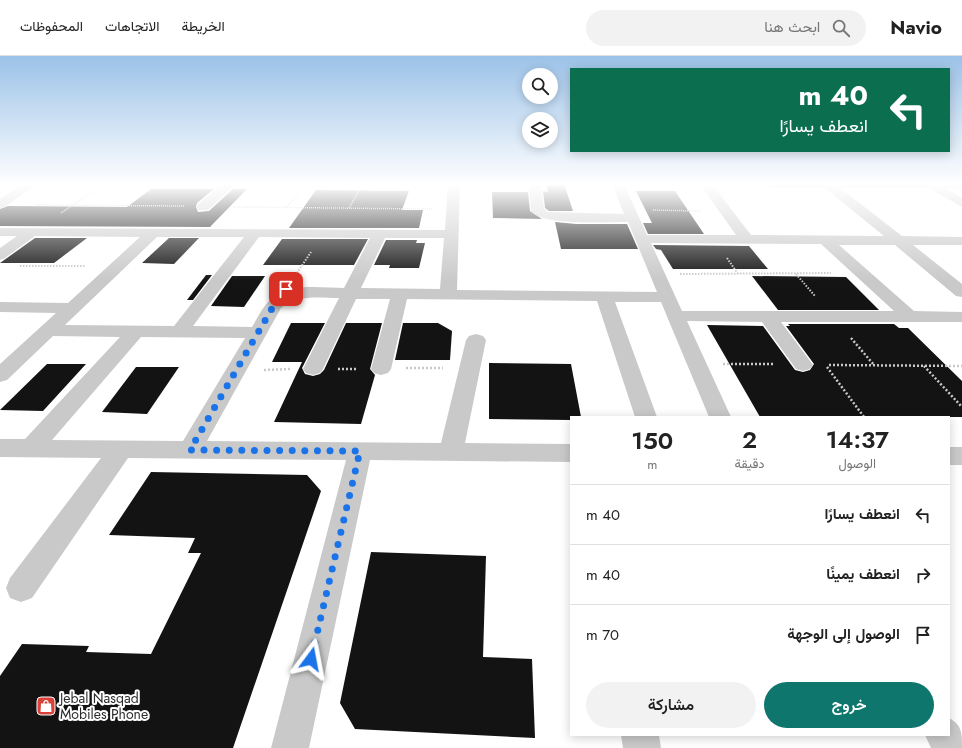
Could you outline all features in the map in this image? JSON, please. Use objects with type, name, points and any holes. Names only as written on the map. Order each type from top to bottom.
[{"type":"street","points":[[448,294],[452,216]]},
{"type":"street","points":[[551,216],[573,216]]},
{"type":"street","points":[[632,216],[720,416]]},
{"type":"street","points":[[730,216],[747,240]]},
{"type":"street","points":[[868,216],[962,292]]},
{"type":"street","points":[[0,232],[451,234]]},
{"type":"street","points":[[0,255],[32,232]]},
{"type":"street","points":[[0,375],[154,232]]},
{"type":"street","points":[[179,332],[255,233]]},
{"type":"street","points":[[313,369],[380,234]]},
{"type":"street","points":[[642,239],[962,241]]},
{"type":"street","points":[[825,240],[909,316]]},
{"type":"street","points":[[190,450],[258,333],[279,301],[302,293],[667,297]]},
{"type":"street","points":[[381,369],[400,294]]},
{"type":"street","points":[[604,296],[646,416]]},
{"type":"street","points":[[0,307],[73,308]]},
{"type":"street","points":[[676,316],[962,317]]},
{"type":"street","points":[[767,316],[803,365]]},
{"type":"street","points":[[48,330],[258,333]]},
{"type":"street","points":[[31,448],[136,332]]},
{"type":"street","points":[[452,452],[476,340]]},
{"type":"street","points":[[0,448],[570,453]]},
{"type":"street","points":[[21,588],[121,449]]},
{"type":"street","points":[[290,748],[360,451]]},
{"type":"street","points":[[950,456],[962,456]]},
{"type":"street","points":[[640,736],[642,748]]},
{"type":"street","points":[[945,736],[952,748]]},
{"type":"path","points":[[32,232],[56,216]]},
{"type":"path","points":[[279,301],[323,233]]},
{"type":"path","points":[[16,266],[117,266]]},
{"type":"path","points":[[657,274],[862,273]]},
{"type":"path","points":[[826,365],[863,416]]},
{"type":"path","points":[[924,366],[962,407]]},
{"type":"path","points":[[236,370],[470,368]]},
{"type":"building","points":[[0,216],[220,216],[210,227],[0,226]]},
{"type":"building","points":[[297,216],[422,216],[419,228],[289,228]]},
{"type":"building","points":[[493,216],[538,216],[542,219],[493,218]]},
{"type":"building","points":[[649,216],[692,216],[704,234],[648,234],[643,223],[652,223]]},
{"type":"building","points":[[555,222],[576,224],[627,224],[638,249],[561,249]]},
{"type":"building","points":[[35,238],[87,238],[54,263],[0,263]]},
{"type":"building","points":[[169,238],[199,238],[174,264],[142,263]]},
{"type":"building","points":[[282,239],[368,239],[354,265],[263,265]]},
{"type":"building","points":[[386,240],[417,240],[416,243],[425,243],[419,268],[389,268],[390,265],[374,265]]},
{"type":"building","points":[[653,245],[749,246],[768,269],[673,269],[661,250],[656,249]]},
{"type":"building","points":[[206,275],[212,275],[193,300],[187,300]]},
{"type":"building","points":[[232,276],[265,276],[244,307],[211,306]]},
{"type":"building","points":[[752,276],[846,277],[879,310],[778,310]]},
{"type":"building","points":[[291,323],[325,323],[302,368],[305,374],[313,376],[320,374],[324,370],[346,323],[382,323],[370,369],[375,375],[361,424],[274,422],[302,362],[272,362]]},
{"type":"building","points":[[403,323],[438,323],[452,331],[450,360],[395,360]]},
{"type":"building","points":[[788,324],[894,324],[899,328],[908,328],[962,381],[962,417],[759,416],[707,325],[763,326],[795,370],[803,372],[810,370],[814,364],[786,326],[790,326]]},
{"type":"building","points":[[489,363],[571,364],[581,416],[570,416],[570,420],[489,419]]},
{"type":"building","points":[[47,364],[86,364],[43,411],[0,410]]},
{"type":"building","points":[[136,367],[179,367],[147,414],[102,412]]},
{"type":"building","points":[[151,472],[307,475],[321,491],[233,748],[0,748],[0,676],[22,644],[89,646],[86,652],[151,654],[201,553],[188,553],[195,538],[109,535]]},
{"type":"building","points":[[371,552],[486,556],[483,657],[532,659],[535,738],[355,729],[340,703]]},
{"type":"place","name":"Jebal Nasqad Mobiles Phone","points":[[46,706]]},
{"type":"route","points":[[286,289],[279,301],[274,305],[190,450],[360,451],[311,659]]}]
